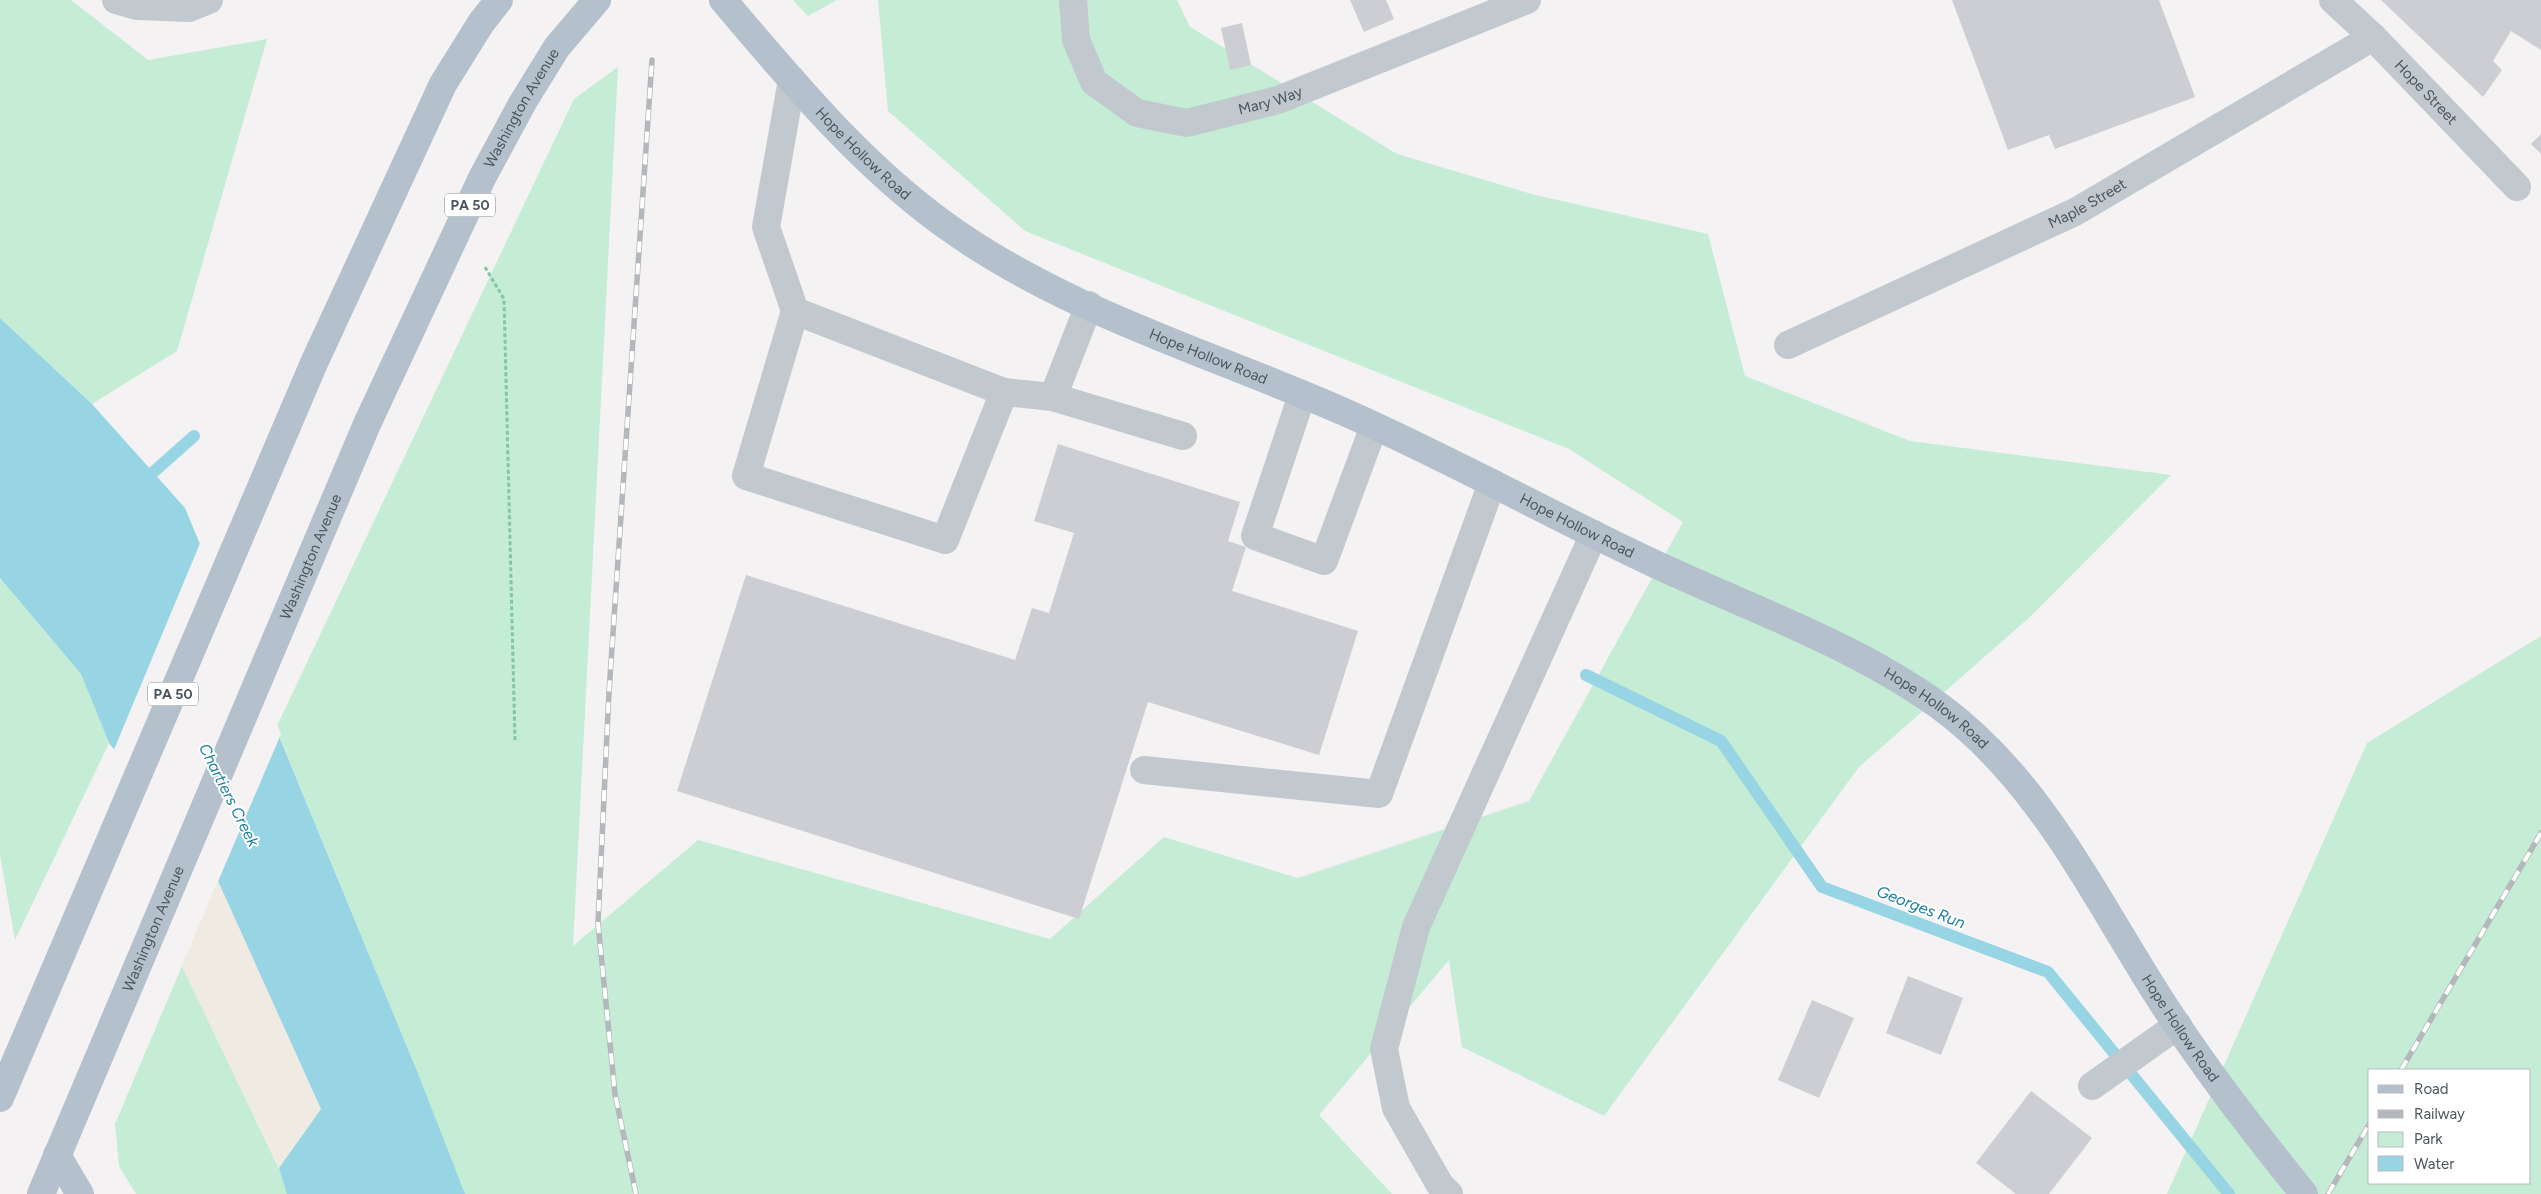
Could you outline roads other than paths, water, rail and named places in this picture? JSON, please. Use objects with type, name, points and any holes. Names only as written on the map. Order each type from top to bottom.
[{"type":"main road","name":"PA 50","points":[[0,1098],[314,363],[439,92],[485,12],[499,0]]},
{"type":"main road","name":"Washington Avenue","points":[[62,1144],[367,424],[482,178],[523,102],[557,47],[597,0]]},
{"type":"main road","name":"Hope Hollow Road","points":[[723,0],[833,126],[891,181],[944,224],[991,256],[1089,305],[1374,426],[1492,482],[1645,560],[1857,657],[1905,683],[1940,707],[1973,734],[2033,799],[2056,831],[2205,1067],[2304,1194]]},
{"type":"main road","name":"PA 50","points":[[40,1194],[62,1144]]},
{"type":"main road","points":[[62,1144],[80,1194]]},
{"type":"street","points":[[116,0],[137,6],[188,8],[209,0]]},
{"type":"street","name":"Mary Way","points":[[1073,0],[1076,40],[1094,82],[1137,113],[1187,123],[1278,100],[1527,0]]},
{"type":"street","name":"Hope Street","points":[[2333,0],[2373,37],[2517,187]]},
{"type":"street","name":"Maple Street","points":[[1788,345],[2076,212],[2373,37]]},
{"type":"street","points":[[792,80],[766,227],[795,311],[746,476],[945,540],[1004,392]]},
{"type":"street","points":[[1054,397],[1089,305]]},
{"type":"street","points":[[795,311],[1004,392],[1054,397],[1183,436]]},
{"type":"street","points":[[1302,395],[1255,536],[1324,561],[1374,426]]},
{"type":"street","points":[[1144,770],[1379,794],[1492,482]]},
{"type":"street","points":[[1448,1194],[1440,1185],[1396,1108],[1384,1049],[1416,927],[1594,534]]},
{"type":"street","points":[[2092,1086],[2178,1025]]},
{"type":"water","name":"Chartiers Creek","points":[[0,318],[92,404],[185,508],[419,1076],[465,1194],[287,1194],[279,1168],[321,1109],[218,881],[109,743],[81,674],[0,578]]},
{"type":"waterway","points":[[140,484],[194,436]]},
{"type":"waterway","name":"Georges Run","points":[[1586,675],[1721,741],[1822,887],[2048,972],[2229,1194]]},
{"type":"railway","points":[[636,1194],[615,1094],[598,923],[609,692],[652,60]]},
{"type":"railway","points":[[2402,1069],[2541,833]]},
{"type":"railway","points":[[2328,1194],[2368,1126]]}]
